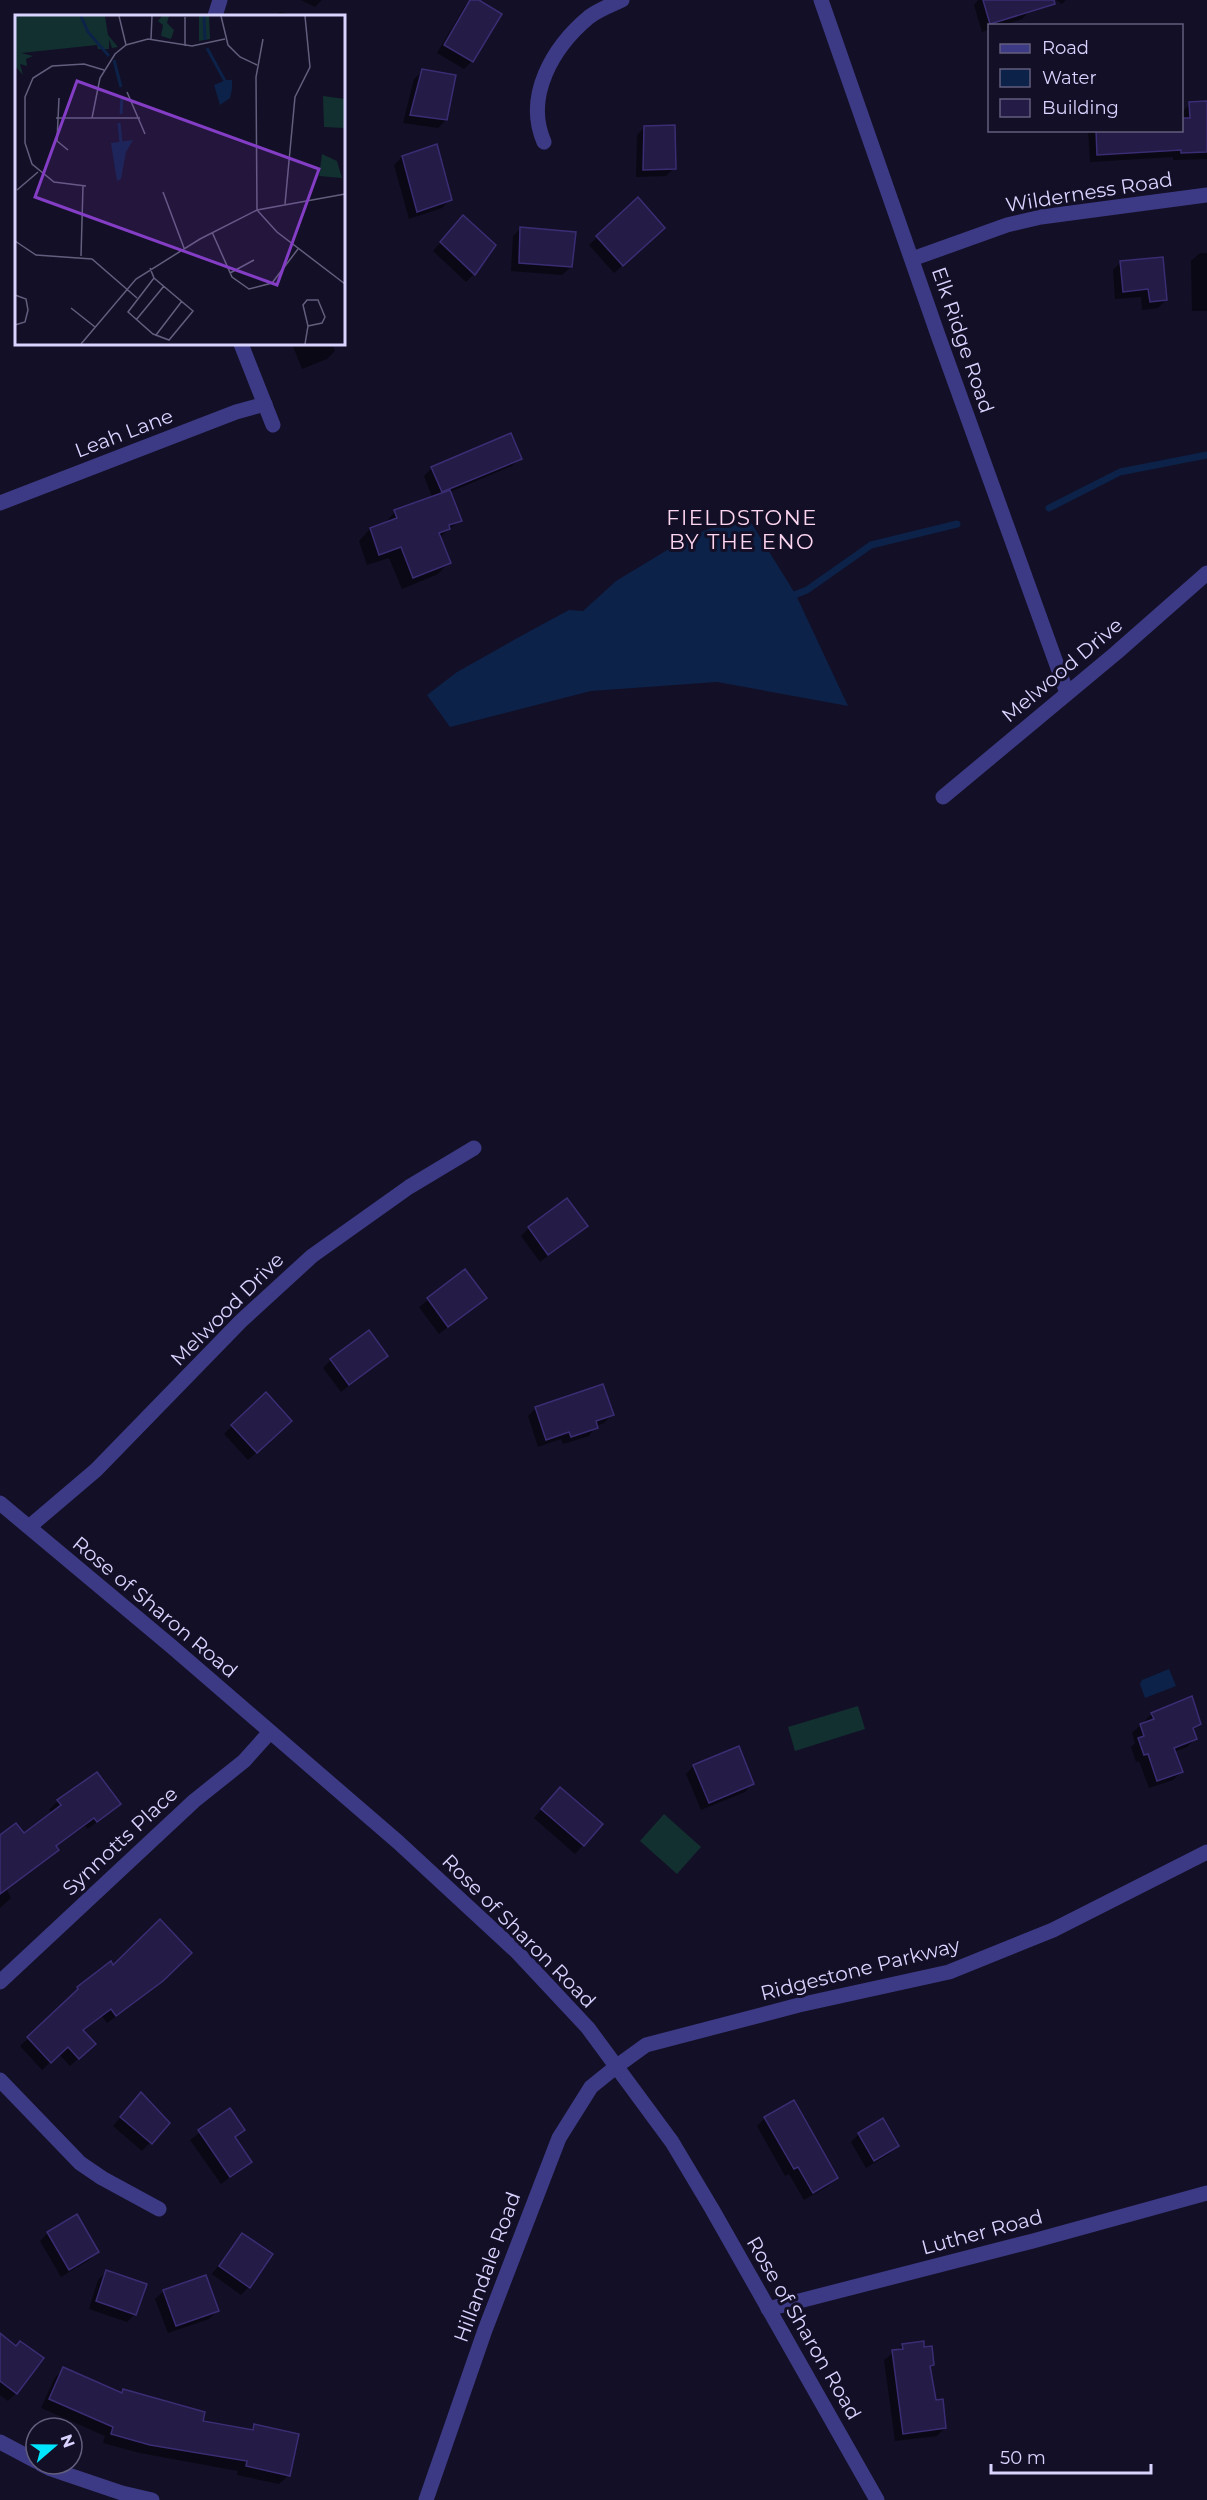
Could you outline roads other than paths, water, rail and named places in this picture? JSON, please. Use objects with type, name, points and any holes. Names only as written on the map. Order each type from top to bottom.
[{"type":"street","points":[[215,15],[220,0]]},
{"type":"street","points":[[544,142],[537,127],[536,103],[541,81],[569,36],[591,16],[622,0]]},
{"type":"street","name":"Elk Ridge Road","points":[[821,0],[1067,693]]},
{"type":"street","name":"Wilderness Road","points":[[912,259],[1007,225],[1041,217],[1207,195]]},
{"type":"street","points":[[241,345],[273,425]]},
{"type":"street","name":"Leah Lane","points":[[0,503],[236,412],[264,404]]},
{"type":"street","name":"Melwood Drive","points":[[943,796],[1207,573]]},
{"type":"street","name":"Melwood Drive","points":[[29,1527],[96,1470],[241,1321],[312,1256],[410,1187],[474,1148]]},
{"type":"street","name":"Rose of Sharon Road","points":[[0,1503],[347,1797],[516,1951],[588,2028],[672,2142],[877,2500]]},
{"type":"street","name":"Synnotts Place","points":[[0,1982],[194,1802],[244,1761],[270,1732]]},
{"type":"street","name":"Ridgestone Parkway","points":[[616,2066],[646,2045],[799,2006],[949,1972],[1053,1930],[1207,1852]]},
{"type":"street","name":"Hillandale Road","points":[[426,2500],[485,2330],[559,2138],[591,2086],[616,2066]]},
{"type":"street","points":[[0,2080],[80,2163],[102,2178],[159,2209]]},
{"type":"street","name":"Luther Road","points":[[768,2309],[1033,2241],[1207,2193]]},
{"type":"street","points":[[0,2442],[24,2455]]},
{"type":"street","points":[[72,2476],[122,2493],[152,2500]]},
{"type":"water","points":[[747,516],[796,595],[848,706],[717,682],[591,691],[450,727],[427,695],[457,672],[569,610],[583,611],[616,581],[692,535]]},
{"type":"water","points":[[1169,1669],[1176,1686],[1145,1698],[1140,1684],[1142,1680]]},
{"type":"waterway","points":[[1049,508],[1120,472],[1207,455]]},
{"type":"waterway","points":[[789,597],[807,590],[871,545],[957,524]]},
{"type":"district","name":"FIELDSTONE BY THE ENO","points":[[742,529]]}]
